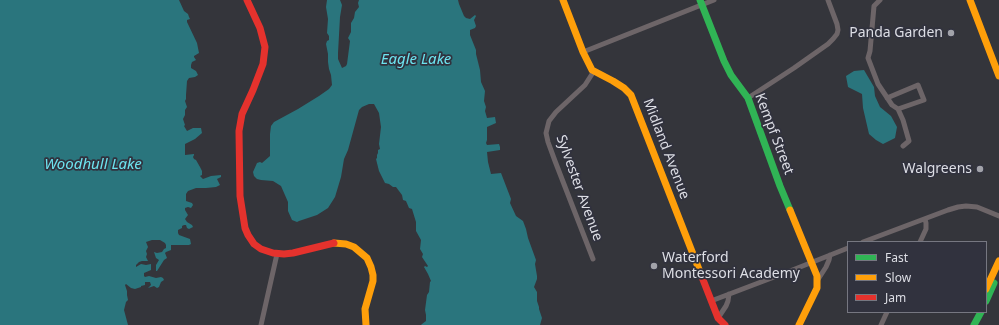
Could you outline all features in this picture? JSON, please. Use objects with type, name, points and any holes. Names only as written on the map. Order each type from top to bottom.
[{"type":"street","points":[[247,0],[260,28],[265,47],[263,64],[242,114],[238,131],[241,210],[245,228],[254,244],[261,249],[277,254],[293,253],[332,244],[346,244],[354,247],[367,258],[372,275],[372,281],[365,309],[366,325]]},
{"type":"street","points":[[563,0],[583,52],[594,71]]},
{"type":"street","points":[[583,52],[701,2],[714,0]]},
{"type":"street","points":[[748,98],[794,68],[833,39],[838,30],[828,0]]},
{"type":"street","points":[[880,0],[874,6],[868,58],[878,84],[892,105],[898,109],[903,120],[909,141],[903,146]]},
{"type":"street","points":[[970,0],[999,76]]},
{"type":"street","name":"Kempf Street","points":[[701,2],[724,61],[731,75],[748,98],[817,281]]},
{"type":"street","name":"Sylvester Avenue","points":[[593,259],[555,162],[546,133],[549,121],[556,112],[583,88],[594,71]]},
{"type":"street","name":"Midland Avenue","points":[[594,71],[624,88],[631,95],[711,301],[718,318],[724,325]]},
{"type":"street","points":[[887,98],[918,85],[924,100],[898,109]]},
{"type":"street","points":[[866,241],[948,210],[966,206],[977,207],[999,216]]},
{"type":"street","points":[[920,241],[926,229],[925,219]]},
{"type":"street","points":[[711,301],[847,248]]},
{"type":"street","points":[[261,325],[277,254]]},
{"type":"street","points":[[799,325],[817,288],[817,281],[826,267],[830,255]]},
{"type":"street","points":[[987,287],[999,261]]},
{"type":"street","points":[[987,299],[999,274]]},
{"type":"street","points":[[718,318],[726,306],[729,294]]},
{"type":"street","points":[[881,325],[887,313]]},
{"type":"street","points":[[969,325],[975,313]]},
{"type":"street","points":[[974,325],[980,313]]},
{"type":"water","name":"Woodhull Lake","points":[[0,0],[179,0],[190,19],[187,20],[187,22],[197,43],[199,53],[194,56],[196,60],[192,62],[191,68],[196,71],[198,75],[189,78],[187,81],[185,101],[187,107],[183,119],[184,126],[187,131],[193,128],[201,128],[202,133],[195,139],[185,144],[185,155],[194,154],[193,157],[202,171],[202,175],[200,176],[203,179],[221,175],[221,177],[217,179],[220,185],[216,187],[196,188],[188,191],[186,194],[186,201],[192,203],[193,205],[191,208],[185,208],[188,215],[185,219],[193,227],[189,229],[186,225],[184,225],[178,230],[178,233],[179,235],[190,239],[191,244],[171,245],[171,250],[165,253],[167,258],[157,271],[156,265],[159,260],[156,258],[154,252],[162,252],[166,248],[166,245],[160,240],[146,242],[148,247],[146,257],[148,261],[139,262],[136,267],[141,264],[151,264],[151,270],[144,273],[144,276],[156,278],[161,277],[164,280],[157,288],[154,286],[148,288],[151,285],[150,282],[145,282],[145,285],[135,289],[126,284],[125,285],[128,300],[124,310],[128,325],[0,325]]},
{"type":"water","name":"Eagle Lake","points":[[327,0],[340,0],[342,5],[338,59],[342,68],[347,64],[350,41],[348,38],[351,32],[351,23],[355,12],[359,7],[359,0],[458,0],[466,18],[470,19],[475,15],[476,16],[474,20],[476,26],[470,30],[470,35],[476,50],[481,82],[485,91],[484,101],[487,118],[495,117],[496,123],[487,127],[486,143],[487,145],[499,144],[500,147],[500,150],[487,152],[488,162],[491,174],[501,173],[511,199],[510,203],[516,216],[523,221],[536,260],[535,264],[537,279],[534,287],[537,292],[537,301],[542,318],[540,325],[421,325],[426,321],[425,310],[431,281],[424,267],[428,266],[422,257],[423,254],[420,249],[421,240],[416,231],[416,222],[412,209],[409,208],[406,201],[403,200],[402,195],[396,187],[385,183],[379,171],[376,159],[378,150],[380,149],[379,144],[381,127],[379,113],[374,104],[369,104],[359,110],[344,159],[341,177],[335,197],[328,208],[317,215],[297,222],[292,220],[288,211],[288,202],[281,186],[273,181],[257,179],[254,176],[253,172],[257,163],[262,163],[270,156],[270,134],[271,126],[274,122],[319,96],[332,85],[326,44],[329,40],[327,33]]},
{"type":"water","points":[[864,70],[874,87],[875,96],[880,107],[891,116],[897,127],[895,138],[883,144],[869,134],[863,108],[862,94],[848,87],[846,76],[854,71]]},
{"type":"traffic: fast","points":[[700,0],[724,61],[731,75],[748,98],[790,210]]},
{"type":"traffic: fast","points":[[987,299],[994,283]]},
{"type":"traffic: fast","points":[[974,325],[980,313]]},
{"type":"traffic: slow","points":[[563,0],[583,52],[592,70],[624,88],[631,95],[700,272]]},
{"type":"traffic: slow","points":[[970,0],[999,76]]},
{"type":"traffic: slow","points":[[790,210],[817,276],[817,288],[799,325]]},
{"type":"traffic: slow","points":[[334,243],[346,244],[354,247],[367,258],[371,267],[373,281],[365,309],[366,325]]},
{"type":"traffic: slow","points":[[987,287],[999,261]]},
{"type":"traffic: jam","points":[[247,0],[260,28],[265,47],[263,64],[242,114],[239,131],[240,196],[245,228],[254,244],[261,249],[273,253],[293,253],[334,243]]},
{"type":"traffic: jam","points":[[700,272],[718,318],[725,325]]},
{"type":"place","name":"Panda Garden","points":[[951,33]]},
{"type":"place","name":"Walgreens","points":[[980,169]]},
{"type":"place","name":"Waterford Montessori Academy","points":[[654,266]]}]
